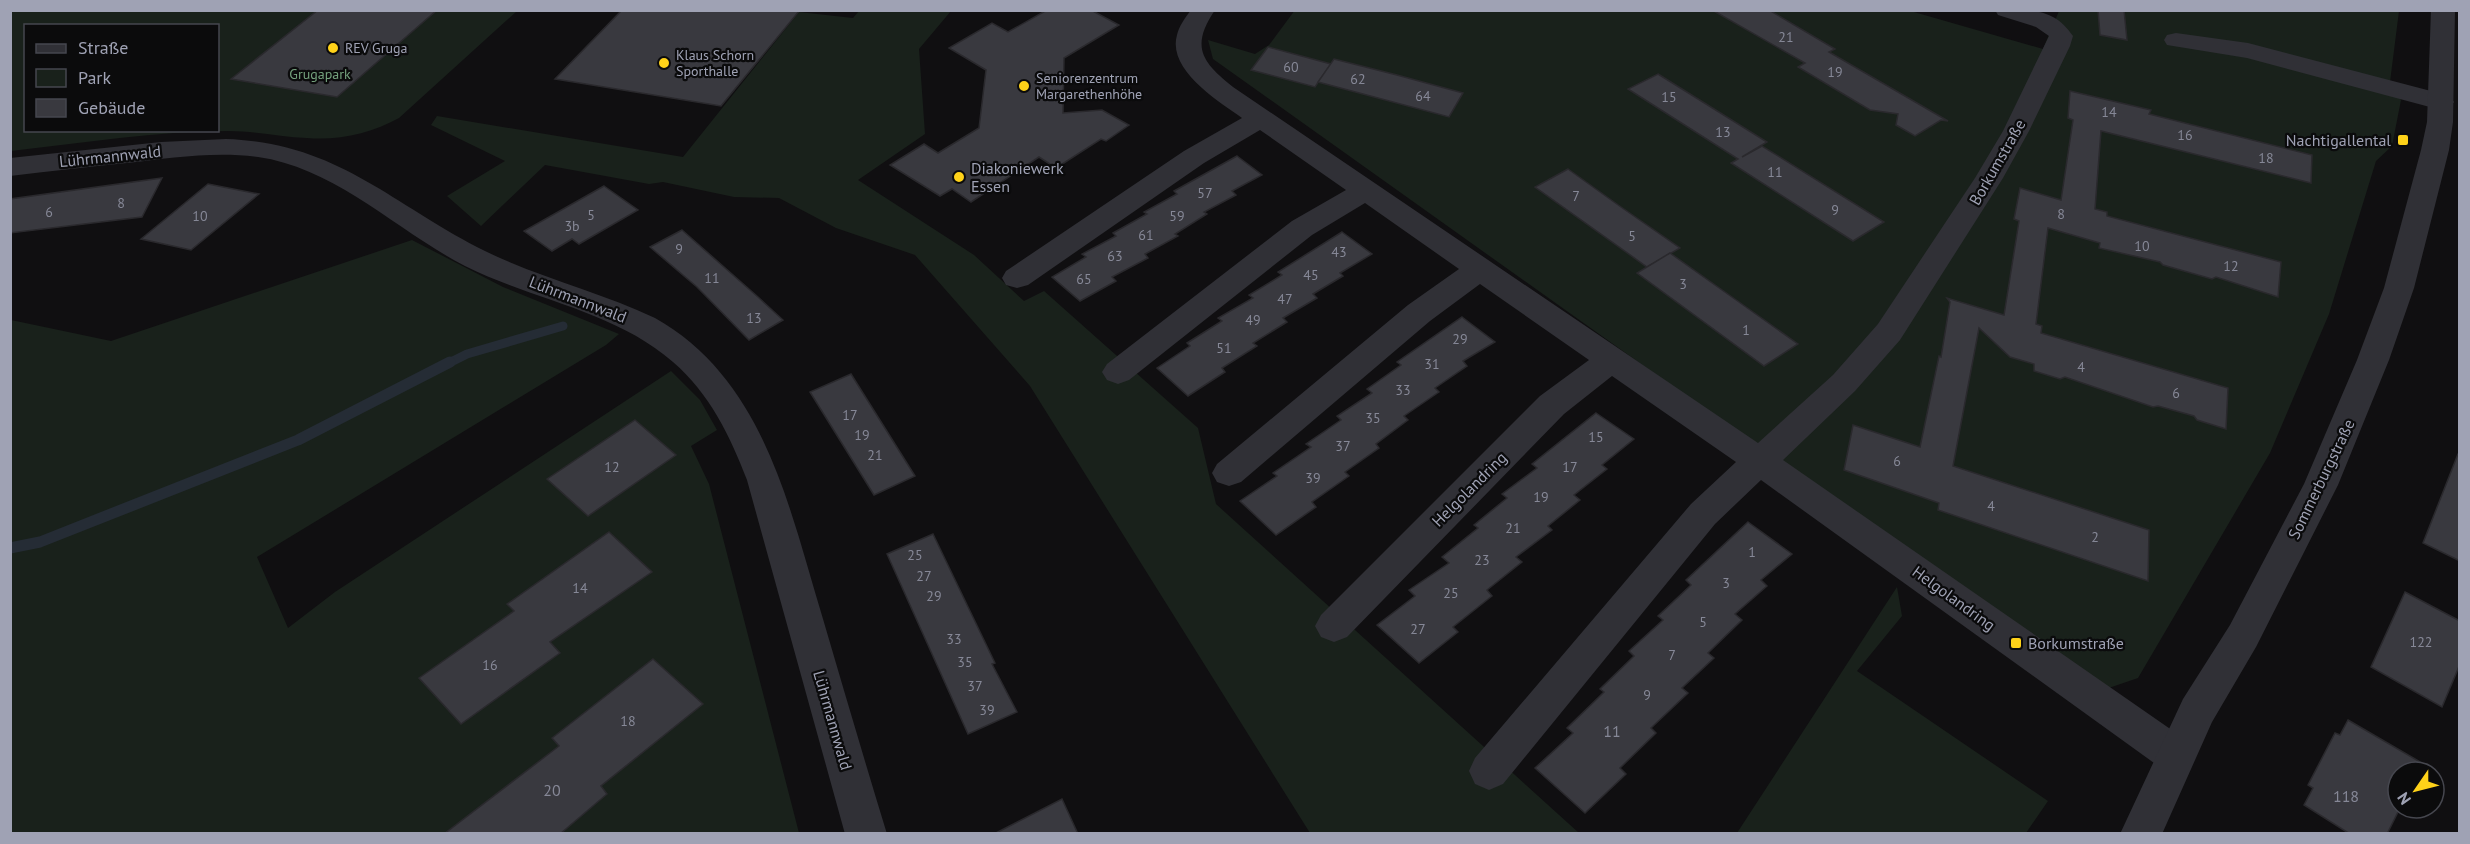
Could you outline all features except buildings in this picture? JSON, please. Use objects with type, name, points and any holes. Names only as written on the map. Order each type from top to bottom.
[{"type":"street","name":"Helgolandring","points":[[1203,10],[1189,31],[1187,46],[1193,63],[1204,77],[1479,270],[1761,462],[2175,755]]},
{"type":"street","name":"Borkumstraße","points":[[1761,462],[1844,383],[1889,332],[1956,232],[2016,130],[2061,36],[2058,28],[2007,10]]},
{"type":"street","name":"Sommerburgstraße","points":[[2140,834],[2197,711],[2243,636],[2321,484],[2361,394],[2399,288],[2435,150],[2441,102],[2443,10]]},
{"type":"street","points":[[2176,40],[2248,51],[2441,102]]},
{"type":"street","points":[[1017,278],[1194,157],[1261,118]]},
{"type":"street","name":"Lührmannwald","points":[[10,167],[213,147],[261,150],[283,155],[305,161],[343,178],[475,258],[544,287],[627,317],[667,341],[695,364],[723,396],[742,426],[753,450],[764,480],[866,834]]},
{"type":"street","points":[[1118,372],[1302,228],[1365,191]]},
{"type":"street","points":[[1229,473],[1419,313],[1479,270]]},
{"type":"street","name":"Helgolandring","points":[[1334,626],[1552,405],[1611,360]]},
{"type":"street","points":[[1489,771],[1703,514],[1761,462]]},
{"type":"green space","points":[[1295,10],[1907,10],[2043,49],[2059,11],[2399,11],[2390,82],[2401,100],[2392,146],[2376,161],[2329,314],[2270,453],[2138,678],[2100,691],[1213,59],[1208,40],[1255,54],[1269,45]]},
{"type":"green space","name":"Grugapark","points":[[10,11],[517,11],[399,118],[366,132],[319,139],[239,131],[219,132],[219,24],[24,24],[24,132],[202,132],[120,138],[11,151]]},
{"type":"green space","points":[[859,11],[951,11],[919,49],[925,134],[858,180],[974,255],[1024,301],[1044,291],[1198,428],[1216,504],[1579,833],[1310,833],[1030,386],[915,255],[836,228],[779,198],[734,197],[663,182],[649,184],[545,165],[481,226],[447,196],[505,161],[431,125],[437,116],[683,157],[799,12],[853,18]]},
{"type":"green space","points":[[412,240],[503,287],[619,334],[606,345],[257,557],[288,628],[335,592],[671,371],[700,400],[717,430],[691,446],[709,484],[799,833],[11,834],[11,320],[111,341]]},
{"type":"green space","points":[[1897,587],[1902,616],[1857,671],[2048,801],[2026,833],[1737,833]]},
{"type":"waterway","points":[[447,364],[467,354],[563,326]]},
{"type":"waterway","points":[[10,548],[40,542],[298,440],[450,362]]},
{"type":"place","name":"REV Gruga","points":[[333,48]]},
{"type":"place","name":"Klaus Schorn Sporthalle","points":[[664,63]]},
{"type":"place","name":"Seniorenzentrum Margarethenhöhe","points":[[1024,86]]},
{"type":"place","name":"Nachtigallental","points":[[2403,140]]},
{"type":"place","name":"Diakoniewerk Essen","points":[[959,177]]},
{"type":"place","name":"Borkumstraße","points":[[2016,643]]}]
